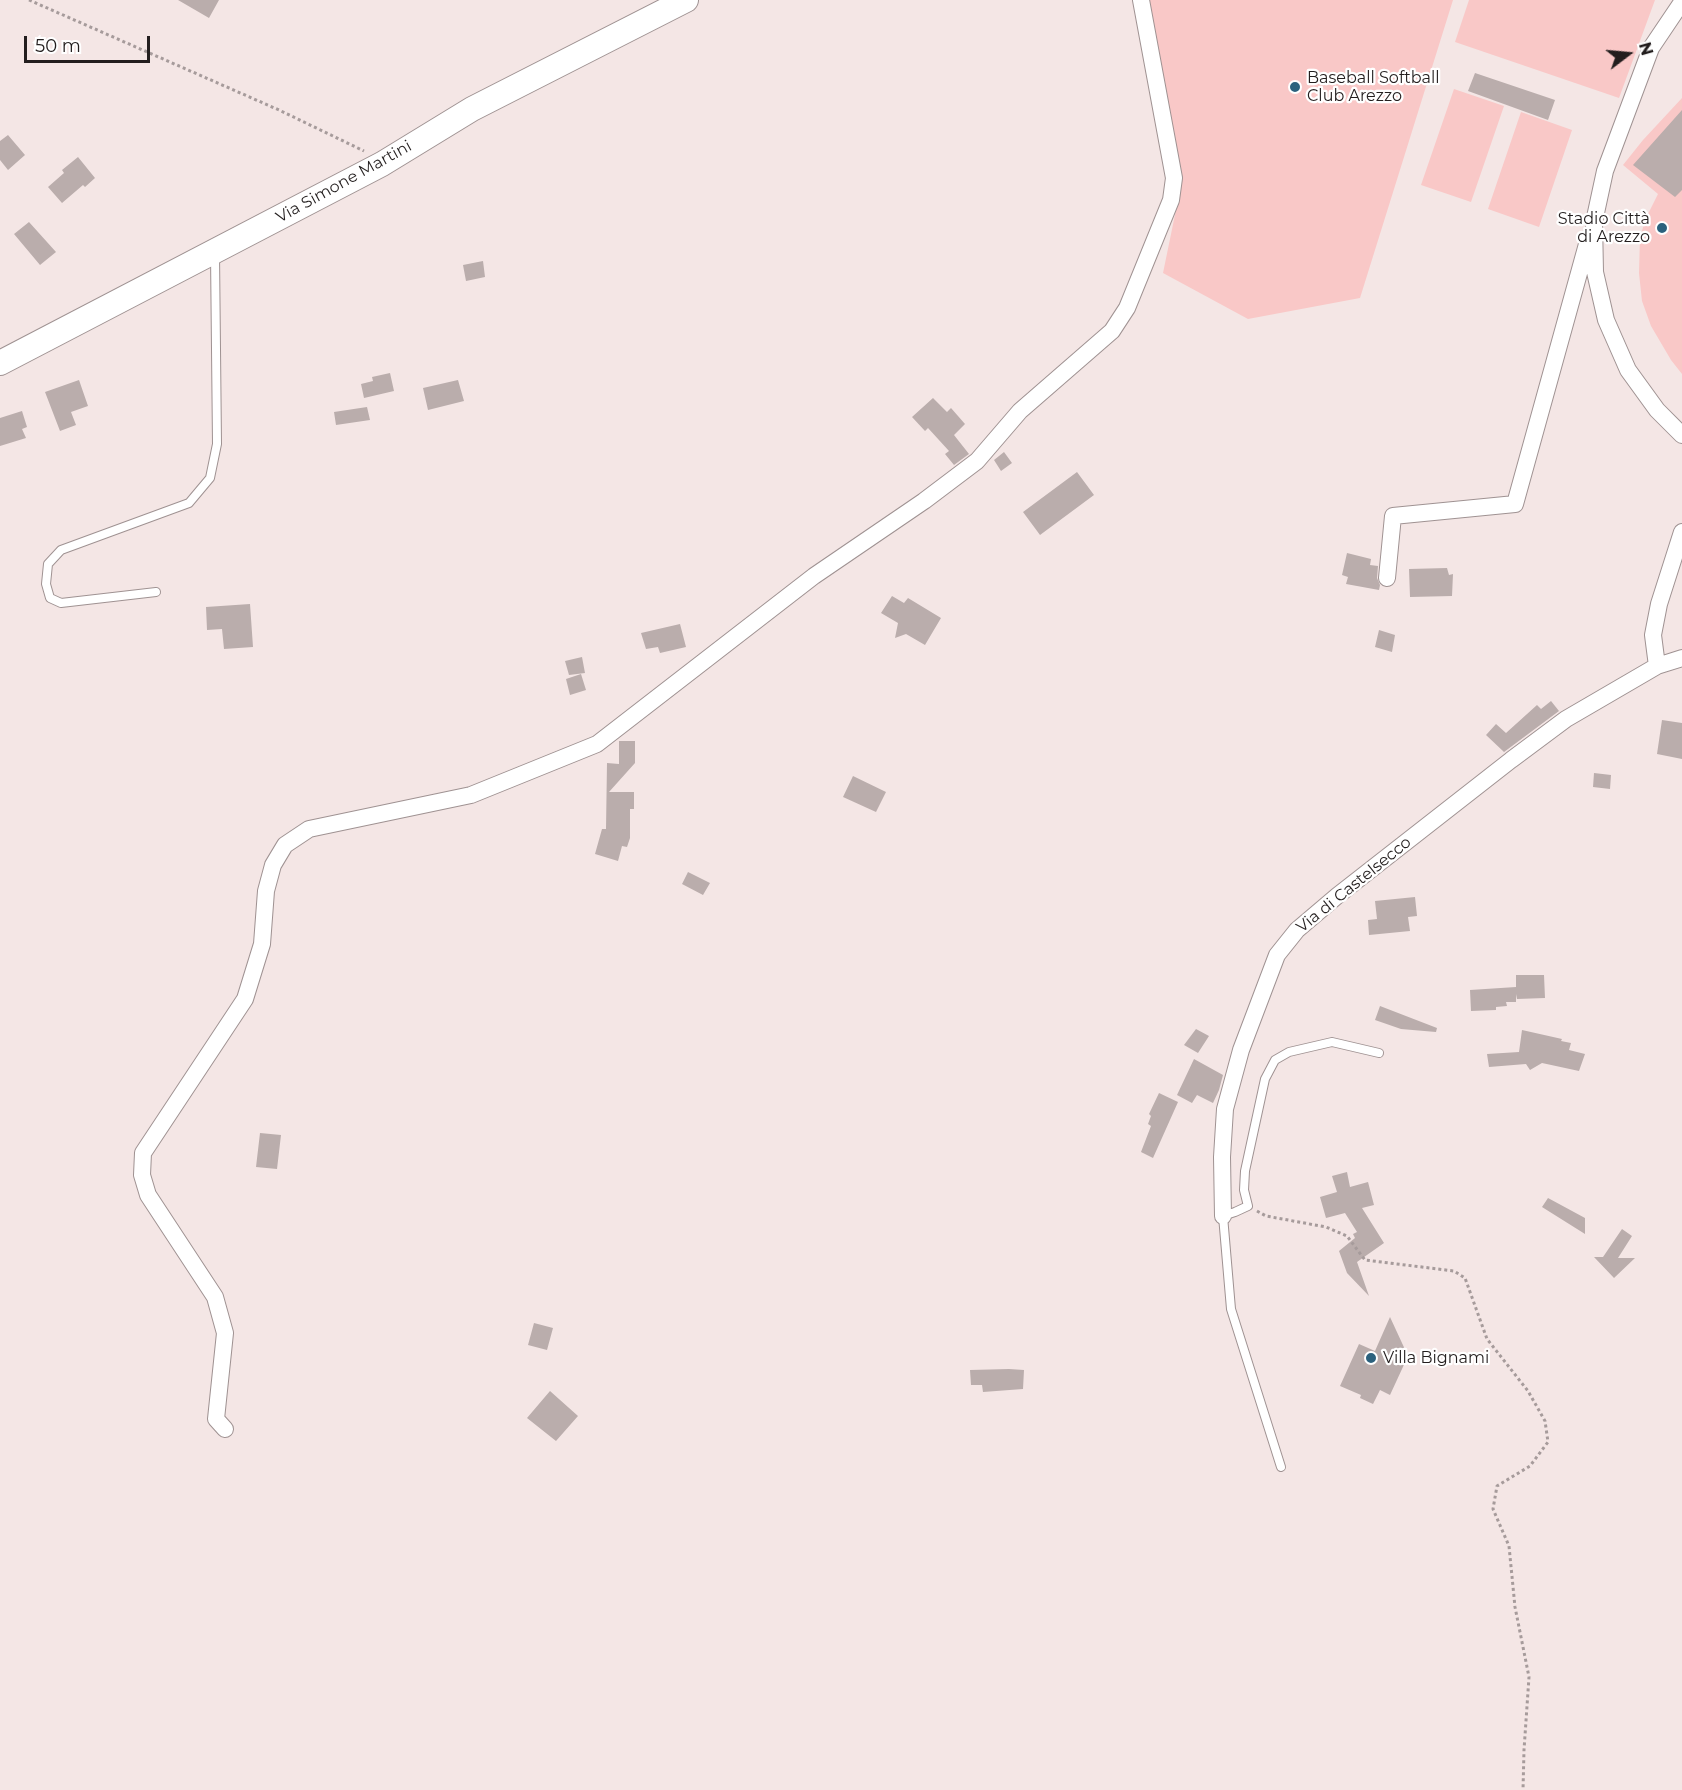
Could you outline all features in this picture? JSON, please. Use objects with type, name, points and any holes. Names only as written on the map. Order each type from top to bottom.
[{"type":"street","name":"Via Simone Martini","points":[[0,363],[382,164],[472,109],[686,0]]},
{"type":"street","points":[[225,1429],[216,1419],[225,1333],[215,1297],[147,1195],[142,1175],[143,1153],[245,999],[262,944],[266,891],[273,866],[285,845],[309,829],[471,795],[597,744],[814,576],[924,501],[977,461],[1020,411],[1112,331],[1127,309],[1171,200],[1174,178],[1141,0]]},
{"type":"street","points":[[1387,578],[1393,516],[1515,504],[1594,222],[1605,171],[1651,48],[1682,2]]},
{"type":"street","points":[[1594,222],[1595,272],[1605,320],[1629,370],[1657,410],[1682,435]]},
{"type":"street","points":[[1657,666],[1653,635],[1659,604],[1682,532]]},
{"type":"street","name":"Via di Castelsecco","points":[[1223,1216],[1222,1157],[1225,1109],[1241,1050],[1277,955],[1297,930],[1337,896],[1566,719],[1657,666],[1682,658]]},
{"type":"lane","points":[[156,592],[61,603],[50,598],[46,584],[48,564],[61,550],[189,503],[210,478],[217,444],[215,252]]},
{"type":"lane","points":[[1281,1467],[1231,1309],[1223,1216],[1248,1206],[1244,1190],[1245,1171],[1264,1079],[1275,1060],[1289,1052],[1332,1042],[1379,1053]]},
{"type":"path","points":[[29,0],[289,115],[359,148],[382,164]]},
{"type":"path","points":[[1248,1206],[1266,1216],[1326,1227],[1347,1236],[1365,1260],[1454,1271],[1465,1278],[1487,1339],[1528,1390],[1545,1421],[1548,1442],[1530,1466],[1497,1486],[1493,1509],[1509,1546],[1515,1607],[1529,1677],[1523,1790]]},
{"type":"shaded area","name":"Baseball Softball Club Arezzo","points":[[1148,0],[1453,0],[1360,298],[1248,319],[1163,273],[1177,205]]},
{"type":"shaded area","points":[[1469,0],[1655,0],[1619,98],[1455,42]]},
{"type":"shaded area","points":[[1454,89],[1504,106],[1471,202],[1421,185]]},
{"type":"shaded area","name":"Stadio Città di Arezzo","points":[[1682,98],[1682,374],[1651,326],[1642,301],[1639,273],[1640,237],[1646,218],[1658,194],[1623,165]]},
{"type":"shaded area","points":[[1521,112],[1572,130],[1539,227],[1488,209]]},
{"type":"building","points":[[178,0],[219,0],[209,18]]},
{"type":"building","points":[[1475,73],[1555,100],[1548,120],[1468,91]]},
{"type":"building","points":[[1682,110],[1682,190],[1675,197],[1633,165]]},
{"type":"building","points":[[8,135],[25,155],[8,170],[0,160],[0,141]]},
{"type":"building","points":[[78,157],[95,178],[62,203],[48,187],[64,173],[62,170]]},
{"type":"building","points":[[29,222],[56,252],[40,265],[14,234]]},
{"type":"building","points":[[483,261],[485,277],[466,281],[463,265]]},
{"type":"building","points":[[390,373],[394,391],[364,398],[361,384],[373,381],[372,377]]},
{"type":"building","points":[[79,380],[88,406],[71,412],[76,425],[60,431],[45,392]]},
{"type":"building","points":[[458,380],[464,401],[428,410],[423,388]]},
{"type":"building","points":[[933,398],[947,412],[951,408],[965,424],[954,435],[969,454],[954,465],[945,454],[949,451],[928,428],[925,431],[912,417]]},
{"type":"building","points":[[367,407],[370,420],[336,425],[334,412]]},
{"type":"building","points":[[22,411],[27,427],[22,429],[26,438],[0,446],[0,418]]},
{"type":"building","points":[[1004,452],[1012,463],[1001,471],[994,460]]},
{"type":"building","points":[[1077,472],[1094,495],[1040,535],[1023,512]]},
{"type":"building","points":[[1347,553],[1371,559],[1370,565],[1378,566],[1379,590],[1346,584],[1348,577],[1342,575]]},
{"type":"building","points":[[1447,568],[1449,575],[1453,574],[1452,596],[1410,597],[1409,569]]},
{"type":"building","points":[[892,596],[904,603],[908,598],[941,618],[925,645],[906,634],[895,638],[898,623],[881,613]]},
{"type":"building","points":[[250,604],[253,647],[224,649],[222,629],[207,630],[206,607]]},
{"type":"building","points":[[680,624],[686,647],[660,653],[658,647],[646,649],[641,633]]},
{"type":"building","points":[[1379,630],[1395,635],[1392,652],[1375,647]]},
{"type":"building","points":[[582,657],[585,673],[569,675],[565,661]]},
{"type":"building","points":[[581,674],[586,690],[570,695],[566,679]]},
{"type":"building","points":[[1551,701],[1559,711],[1504,752],[1486,735],[1496,724],[1506,733],[1537,705],[1541,709]]},
{"type":"building","points":[[1662,720],[1682,723],[1682,759],[1657,754]]},
{"type":"building","points":[[619,741],[635,741],[635,763],[609,792],[634,792],[634,809],[630,809],[630,838],[627,847],[622,846],[618,861],[595,854],[602,829],[606,829],[607,763],[619,764]]},
{"type":"building","points":[[1594,773],[1611,775],[1610,789],[1593,787]]},
{"type":"building","points":[[853,776],[886,792],[876,812],[843,797]]},
{"type":"building","points":[[688,872],[710,883],[703,895],[682,884]]},
{"type":"building","points":[[1415,897],[1417,916],[1408,917],[1410,931],[1369,935],[1368,920],[1377,919],[1375,901]]},
{"type":"building","points":[[1516,975],[1544,975],[1545,998],[1517,999],[1516,994],[1516,1002],[1506,1002],[1507,1006],[1496,1007],[1496,1010],[1471,1011],[1470,990],[1516,987]]},
{"type":"building","points":[[1380,1006],[1437,1028],[1436,1032],[1401,1029],[1375,1020]]},
{"type":"building","points":[[1196,1029],[1209,1036],[1198,1053],[1184,1045]]},
{"type":"building","points":[[1522,1030],[1571,1043],[1569,1050],[1585,1054],[1579,1071],[1542,1063],[1530,1070],[1526,1064],[1489,1067],[1487,1054],[1519,1052]]},
{"type":"building","points":[[1194,1059],[1223,1075],[1213,1103],[1197,1095],[1192,1103],[1177,1095]]},
{"type":"building","points":[[1159,1093],[1178,1102],[1153,1158],[1141,1152],[1151,1126],[1148,1124],[1151,1116],[1149,1114]]},
{"type":"building","points":[[260,1133],[281,1135],[277,1169],[256,1167]]},
{"type":"building","points":[[1347,1172],[1350,1187],[1368,1182],[1374,1205],[1362,1208],[1384,1243],[1357,1262],[1369,1296],[1347,1273],[1339,1251],[1355,1238],[1353,1234],[1357,1232],[1345,1213],[1326,1218],[1320,1197],[1337,1192],[1332,1176]]},
{"type":"building","points":[[1548,1198],[1585,1218],[1585,1234],[1542,1207]]},
{"type":"building","points":[[1622,1229],[1632,1236],[1618,1258],[1635,1258],[1614,1278],[1594,1257],[1603,1257]]},
{"type":"building","points":[[1390,1317],[1408,1356],[1390,1395],[1380,1390],[1373,1404],[1360,1398],[1361,1395],[1340,1386],[1359,1344],[1375,1351]]},
{"type":"building","points":[[534,1323],[553,1328],[547,1350],[528,1345]]},
{"type":"building","points":[[970,1370],[1024,1370],[1023,1389],[983,1392],[982,1385],[971,1385]]},
{"type":"building","points":[[550,1391],[578,1416],[556,1441],[527,1418]]},
{"type":"place","name":"Baseball Softball Club Arezzo","points":[[1295,87]]},
{"type":"place","name":"Stadio Città di Arezzo","points":[[1662,228]]},
{"type":"place","name":"Villa Bignami","points":[[1371,1358]]}]
